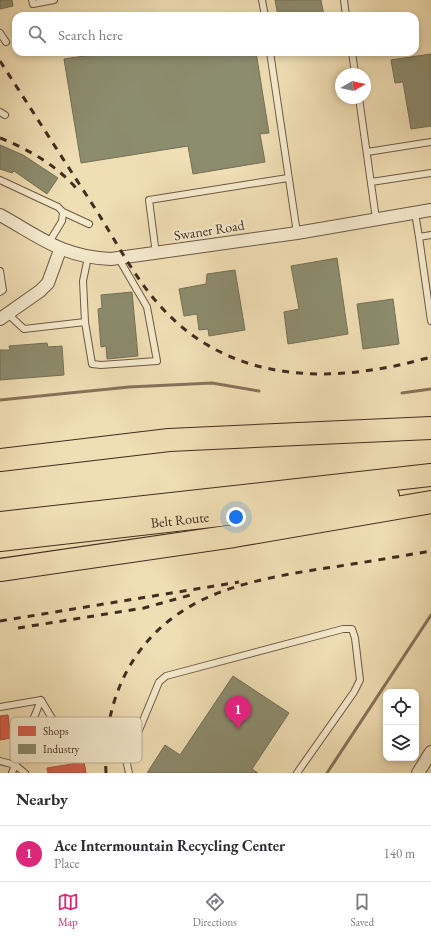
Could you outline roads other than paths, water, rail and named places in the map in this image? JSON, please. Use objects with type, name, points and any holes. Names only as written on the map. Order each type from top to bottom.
[{"type":"highway","points":[[0,460],[169,440],[431,428]]},
{"type":"highway","name":"Belt Route","points":[[0,523],[431,476]]},
{"type":"highway","name":"Belt Route","points":[[0,540],[431,492]]},
{"type":"highway","points":[[0,570],[234,536],[431,502]]},
{"type":"street","name":"Swaner Road","points":[[0,215],[60,250],[88,257],[118,259],[431,210]]},
{"type":"street","points":[[4,316],[40,291],[48,282],[60,250]]},
{"type":"street","points":[[418,773],[431,752]]},
{"type":"lane","points":[[32,0],[33,4],[54,0]]},
{"type":"lane","points":[[262,0],[264,12]]},
{"type":"lane","points":[[344,0],[346,12]]},
{"type":"lane","points":[[0,33],[6,42]]},
{"type":"lane","points":[[271,56],[297,232]]},
{"type":"lane","points":[[353,56],[354,68]]},
{"type":"lane","points":[[360,104],[376,219]]},
{"type":"lane","points":[[367,152],[431,142]]},
{"type":"lane","points":[[371,182],[431,173]]},
{"type":"lane","points":[[156,254],[149,200],[288,178]]},
{"type":"lane","points":[[0,180],[58,207],[63,212],[89,224]]},
{"type":"lane","points":[[48,244],[62,221],[63,212]]},
{"type":"lane","points":[[415,213],[431,322]]},
{"type":"lane","points":[[419,237],[431,235]]},
{"type":"lane","points":[[88,257],[83,281],[85,322],[92,364],[101,365],[157,361],[147,307],[118,259]]},
{"type":"lane","points":[[0,271],[3,290],[0,292]]},
{"type":"lane","points":[[4,316],[24,329],[85,322]]},
{"type":"lane","points":[[142,723],[159,682],[166,676],[343,628],[352,629],[356,638],[360,680],[354,692],[298,773]]},
{"type":"lane","points":[[0,707],[41,700]]},
{"type":"lane","points":[[41,700],[51,717]]},
{"type":"lane","points":[[34,717],[41,700]]},
{"type":"lane","points":[[0,761],[15,765],[26,773]]},
{"type":"lane","points":[[128,763],[129,773]]},
{"type":"lane","points":[[12,773],[15,765]]},
{"type":"waterway","points":[[0,400],[129,387],[212,383],[259,391]]},
{"type":"waterway","points":[[402,393],[431,389]]},
{"type":"waterway","points":[[327,773],[431,615]]},
{"type":"railway","points":[[0,61],[144,286],[162,308],[190,334],[221,352],[254,365],[288,372],[323,374],[359,372],[395,366],[431,357]]},
{"type":"railway","points":[[0,138],[41,158],[60,172],[76,188]]},
{"type":"railway","points":[[110,717],[116,696],[126,673],[139,652],[155,633],[175,616],[198,602],[228,589],[260,580],[293,573],[431,551]]},
{"type":"railway","points":[[0,621],[239,582]]},
{"type":"railway","points":[[18,628],[144,608],[194,594]]},
{"type":"railway","points":[[106,763],[106,773]]},
{"type":"place","name":"Ace Intermountain Recycling Center","points":[[238,729]]}]
